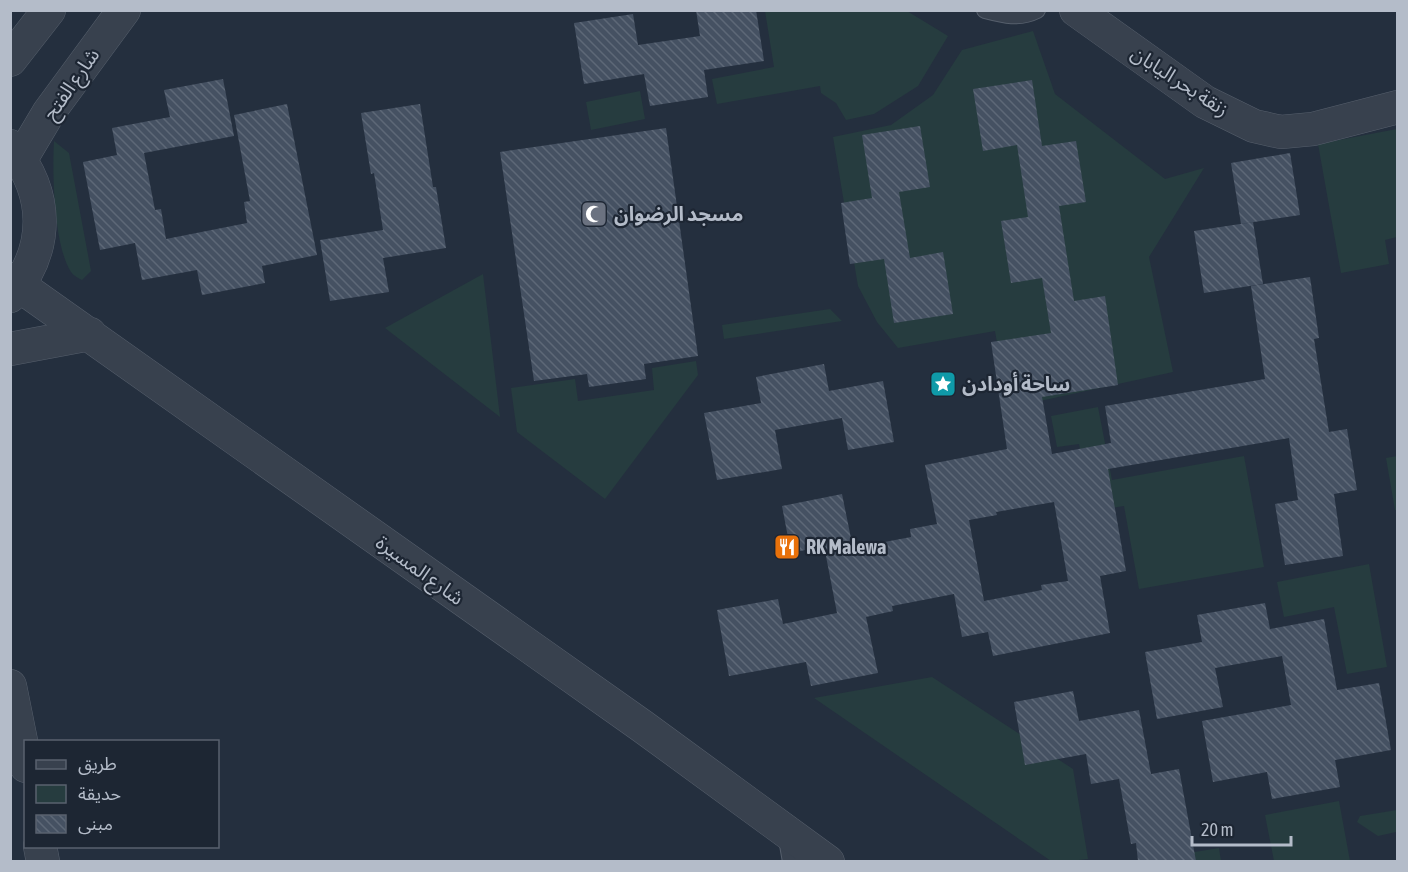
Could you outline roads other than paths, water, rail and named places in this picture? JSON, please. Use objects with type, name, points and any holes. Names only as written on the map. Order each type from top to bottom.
[{"type":"street","points":[[10,60],[49,10]]},
{"type":"street","name":"شارع الفتح","points":[[16,153],[124,10]]},
{"type":"street","name":"زنقة بحر اليابان","points":[[1076,10],[1205,102],[1254,126],[1281,132],[1313,129],[1398,107]]},
{"type":"street","points":[[14,286],[31,266],[38,244],[40,222],[39,200],[32,179],[16,153]]},
{"type":"street","name":"شارع المسيرة","points":[[14,286],[90,334],[595,695],[642,726],[788,846],[828,861]]},
{"type":"street","points":[[10,349],[90,334]]},
{"type":"street","points":[[10,686],[24,756]]},
{"type":"lane","points":[[986,10],[1008,16],[1027,15],[1037,10]]},
{"type":"place","name":"مسجد الرضوان","points":[[594,214]]},
{"type":"place","name":"ساحة أودادن","points":[[943,384]]},
{"type":"place","name":"RK Malewa","points":[[787,547]]}]
